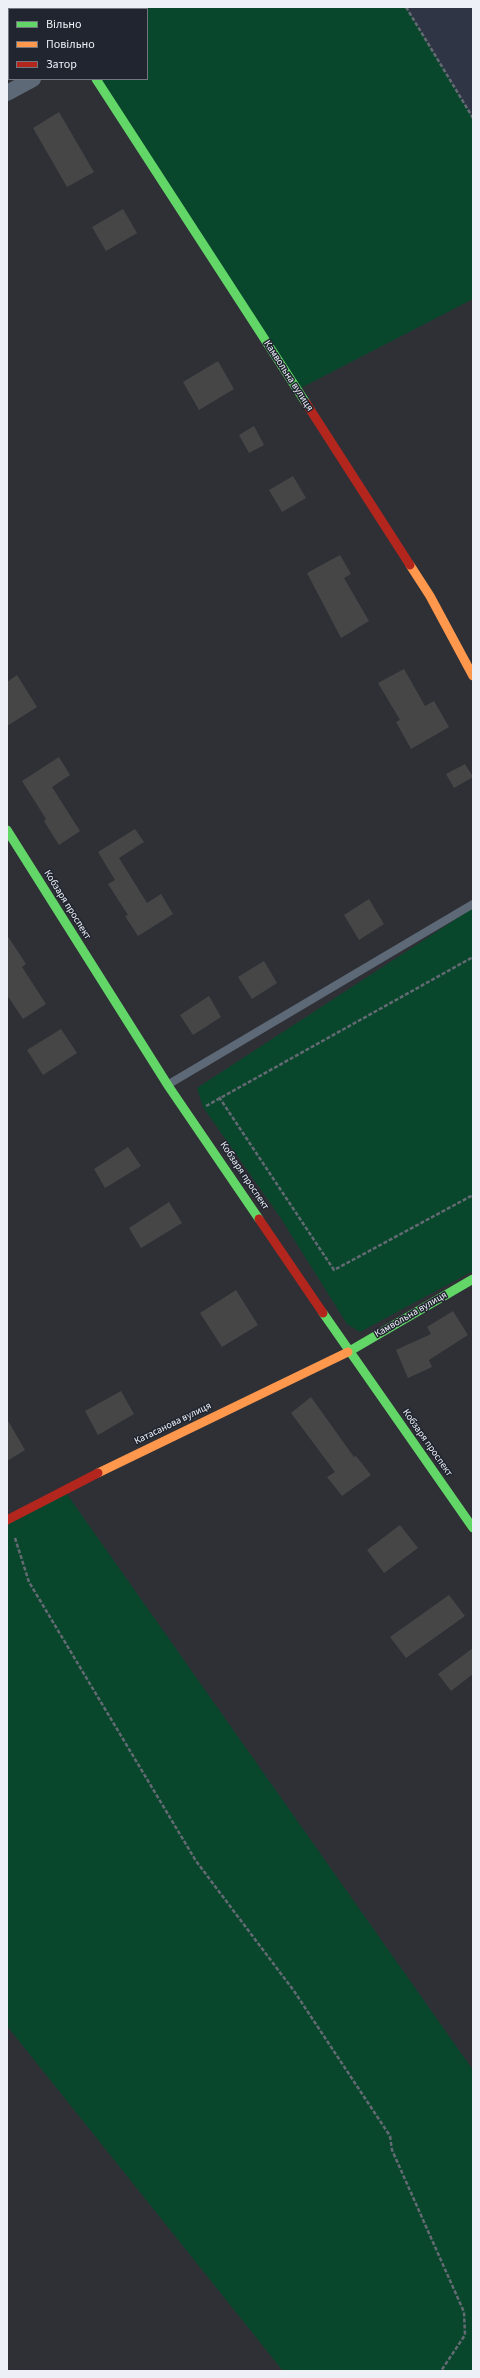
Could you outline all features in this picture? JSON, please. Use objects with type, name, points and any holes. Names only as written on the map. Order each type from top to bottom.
[{"type":"street","points":[[7,94],[31,80]]},
{"type":"street","name":"Камвольна вулиця","points":[[97,80],[430,596],[473,676]]},
{"type":"street","name":"Кобзаря проспект","points":[[7,830],[168,1085],[349,1351],[473,1528]]},
{"type":"street","name":"Камвольна вулиця","points":[[349,1351],[473,1279]]},
{"type":"street","name":"Катасанова вулиця","points":[[9,1518],[349,1351]]},
{"type":"lane","points":[[168,1085],[473,904]]},
{"type":"path","points":[[406,7],[473,118]]},
{"type":"path","points":[[203,1107],[473,957]]},
{"type":"path","points":[[219,1097],[334,1270],[473,1195]]},
{"type":"path","points":[[9,1518],[16,1546],[29,1582],[196,1861],[294,1991],[390,2136],[392,2150],[464,2312],[465,2335],[441,2371]]},
{"type":"shaded area","points":[[406,7],[473,7],[473,118]]},
{"type":"green space","points":[[406,7],[473,118],[473,299],[297,390],[97,80],[148,80],[148,8],[50,8]]},
{"type":"green space","points":[[473,908],[473,1271],[360,1332],[347,1324],[280,1217],[203,1107],[197,1088]]},
{"type":"green space","points":[[64,1490],[473,2070],[473,2371],[283,2371],[7,2026],[7,1520]]},
{"type":"building","points":[[59,112],[94,172],[67,187],[33,128]]},
{"type":"building","points":[[123,209],[137,233],[106,251],[92,227]]},
{"type":"building","points":[[218,361],[234,389],[199,410],[183,382]]},
{"type":"building","points":[[254,426],[264,445],[249,453],[239,435]]},
{"type":"building","points":[[293,476],[306,498],[282,512],[269,490]]},
{"type":"building","points":[[340,555],[351,574],[344,578],[369,621],[341,638],[307,573]]},
{"type":"building","points":[[404,669],[425,706],[434,701],[449,727],[411,749],[396,722],[400,720],[378,683]]},
{"type":"building","points":[[17,675],[37,707],[7,726],[7,682]]},
{"type":"building","points":[[59,757],[70,775],[52,787],[80,831],[59,845],[44,821],[46,819],[22,781]]},
{"type":"building","points":[[465,764],[473,777],[454,788],[446,774]]},
{"type":"building","points":[[135,829],[144,842],[119,858],[147,903],[161,894],[173,914],[138,936],[125,916],[128,915],[108,884],[115,880],[98,852]]},
{"type":"building","points":[[369,899],[384,924],[359,940],[344,915]]},
{"type":"building","points":[[7,935],[26,964],[22,967],[46,1004],[23,1019],[7,995]]},
{"type":"building","points":[[264,961],[277,983],[252,999],[238,977]]},
{"type":"building","points":[[209,996],[221,1017],[193,1035],[180,1015]]},
{"type":"building","points":[[61,1029],[77,1053],[43,1075],[27,1050]]},
{"type":"building","points":[[128,1147],[141,1166],[105,1188],[94,1169]]},
{"type":"building","points":[[169,1202],[182,1223],[141,1248],[129,1228]]},
{"type":"building","points":[[236,1290],[258,1325],[222,1347],[200,1313]]},
{"type":"building","points":[[453,1311],[468,1335],[429,1360],[432,1367],[408,1378],[396,1350],[431,1334],[427,1327]]},
{"type":"building","points":[[121,1391],[134,1414],[98,1435],[85,1411]]},
{"type":"building","points":[[311,1397],[354,1457],[356,1456],[371,1475],[342,1496],[327,1477],[335,1472],[291,1413]]},
{"type":"building","points":[[7,1419],[25,1450],[7,1461]]},
{"type":"building","points":[[400,1525],[418,1548],[384,1573],[367,1550]]},
{"type":"building","points":[[449,1595],[465,1616],[406,1658],[390,1637]]},
{"type":"building","points":[[473,1648],[473,1674],[451,1691],[438,1674]]},
{"type":"traffic: fast","points":[[97,80],[306,403]]},
{"type":"traffic: fast","points":[[7,830],[169,1087],[259,1219]]},
{"type":"traffic: fast","points":[[348,1352],[473,1279]]},
{"type":"traffic: fast","points":[[323,1313],[473,1528]]},
{"type":"traffic: slow","points":[[410,565],[430,596],[473,676]]},
{"type":"traffic: slow","points":[[98,1473],[348,1352]]},
{"type":"traffic: jam","points":[[306,403],[410,565]]},
{"type":"traffic: jam","points":[[259,1219],[323,1313]]},
{"type":"traffic: jam","points":[[7,1520],[98,1473]]}]
